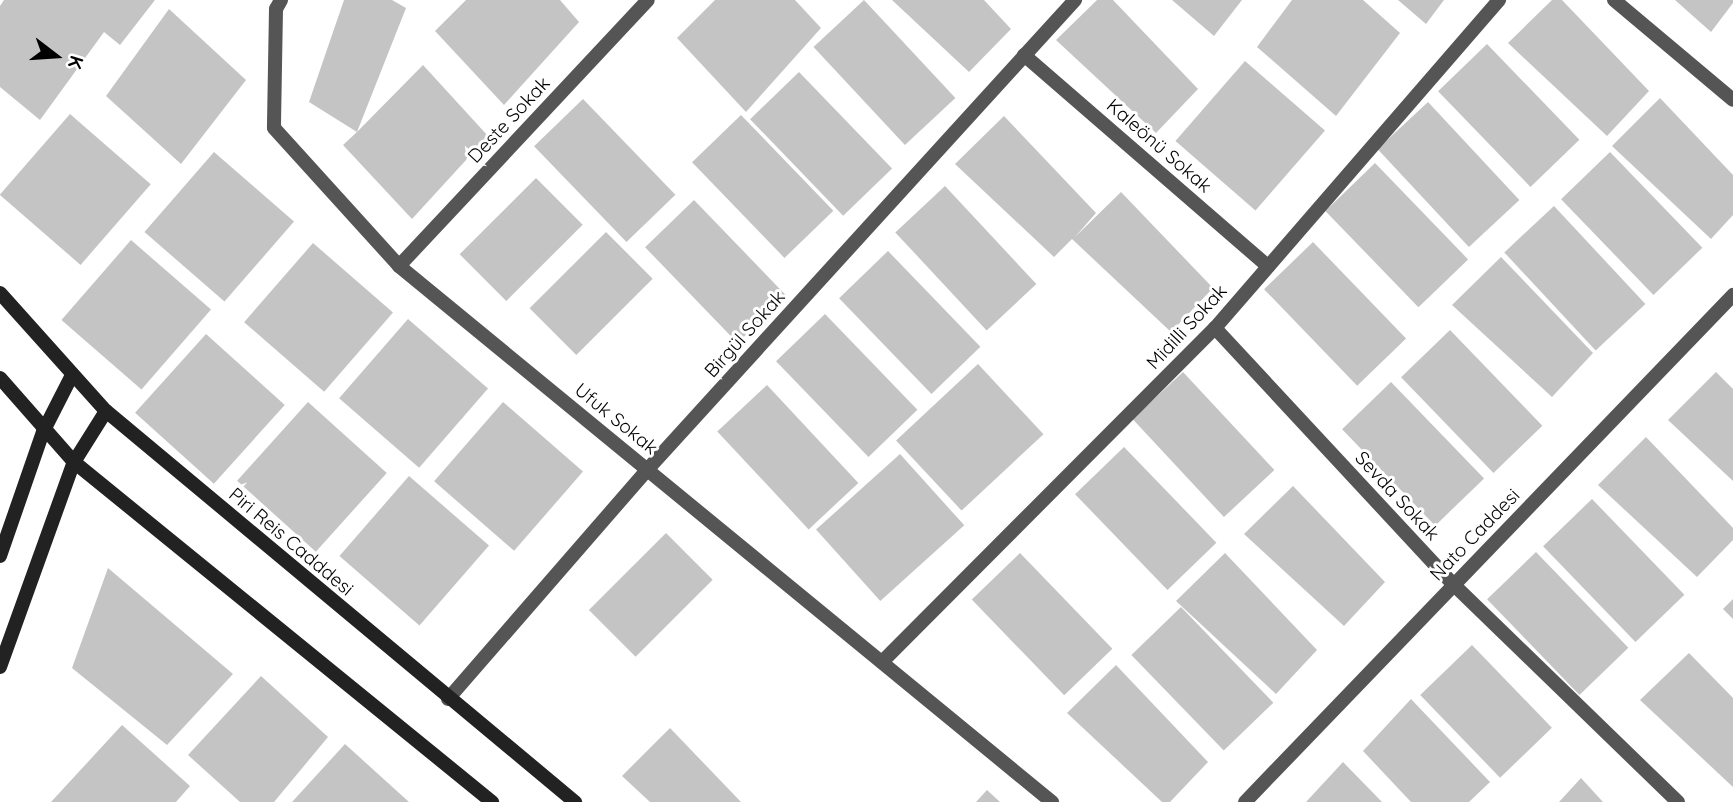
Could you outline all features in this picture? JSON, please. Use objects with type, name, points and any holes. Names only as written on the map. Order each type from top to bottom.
[{"type":"main road","name":"Piri Reis Cadddesi","points":[[0,293],[106,411],[575,802]]},
{"type":"main road","points":[[0,556],[43,432],[72,375]]},
{"type":"main road","points":[[0,378],[43,432],[74,463],[492,802]]},
{"type":"main road","points":[[0,667],[74,463],[106,411]]},
{"type":"street","name":"Ufuk Sokak","points":[[281,0],[276,9],[274,128],[399,265],[1052,802]]},
{"type":"street","name":"Deste Sokak","points":[[399,265],[648,0]]},
{"type":"street","name":"Birgül Sokak","points":[[449,699],[648,470],[1075,0]]},
{"type":"street","name":"Midilli Sokak","points":[[882,662],[1215,328],[1499,0]]},
{"type":"street","points":[[1614,0],[1733,100]]},
{"type":"street","name":"Kaleönü Sokak","points":[[1024,55],[1268,266]]},
{"type":"street","name":"Nato Caddesi","points":[[1245,802],[1733,295]]},
{"type":"street","name":"Sevda Sokak","points":[[1215,328],[1454,585],[1678,802]]},
{"type":"building","points":[[4,0],[155,0],[120,45],[104,32],[40,120],[0,87],[0,6]]},
{"type":"building","points":[[344,0],[392,0],[406,8],[357,132],[309,102]]},
{"type":"building","points":[[466,0],[560,0],[579,22],[504,105],[435,31]]},
{"type":"building","points":[[715,0],[795,0],[821,28],[746,112],[677,38]]},
{"type":"building","points":[[864,0],[955,98],[905,145],[814,47]]},
{"type":"building","points":[[892,0],[984,0],[1011,29],[969,72]]},
{"type":"building","points":[[1097,0],[1113,0],[1198,89],[1156,133],[1056,40]]},
{"type":"building","points":[[1172,0],[1242,0],[1214,36]]},
{"type":"building","points":[[1292,0],[1363,0],[1400,33],[1336,116],[1257,47]]},
{"type":"building","points":[[1398,0],[1444,0],[1426,24]]},
{"type":"building","points":[[1552,0],[1562,0],[1649,91],[1607,136],[1508,43]]},
{"type":"building","points":[[1675,0],[1733,0],[1733,3],[1711,32]]},
{"type":"building","points":[[169,9],[246,80],[181,164],[106,96]]},
{"type":"building","points":[[1487,44],[1579,140],[1530,187],[1438,91]]},
{"type":"building","points":[[1245,61],[1325,131],[1255,211],[1175,141]]},
{"type":"building","points":[[423,65],[488,136],[412,219],[343,145]]},
{"type":"building","points":[[799,72],[892,168],[843,216],[750,119]]},
{"type":"building","points":[[1660,98],[1733,175],[1733,215],[1711,239],[1612,146]]},
{"type":"building","points":[[583,99],[675,195],[626,242],[534,146]]},
{"type":"building","points":[[1428,102],[1519,200],[1469,247],[1378,149]]},
{"type":"building","points":[[70,114],[151,184],[81,265],[0,195]]},
{"type":"building","points":[[741,115],[833,211],[784,258],[692,162]]},
{"type":"building","points":[[1004,116],[1096,213],[1075,237],[1121,192],[1213,288],[1171,332],[1072,239],[1054,257],[955,164]]},
{"type":"building","points":[[214,152],[294,222],[224,302],[144,232]]},
{"type":"building","points":[[1610,152],[1702,248],[1653,295],[1561,199]]},
{"type":"building","points":[[1375,163],[1468,259],[1418,307],[1325,211]]},
{"type":"building","points":[[536,178],[583,225],[506,301],[460,254]]},
{"type":"building","points":[[945,186],[1036,284],[987,330],[895,232]]},
{"type":"building","points":[[694,200],[786,296],[737,343],[645,247]]},
{"type":"building","points":[[1554,206],[1645,304],[1596,350],[1504,252]]},
{"type":"building","points":[[606,232],[653,279],[576,355],[530,308]]},
{"type":"building","points":[[131,240],[211,310],[141,390],[61,320]]},
{"type":"building","points":[[1313,242],[1406,338],[1357,386],[1264,289]]},
{"type":"building","points":[[313,243],[393,313],[324,392],[244,322]]},
{"type":"building","points":[[888,251],[980,347],[931,394],[839,298]]},
{"type":"building","points":[[1501,257],[1593,353],[1552,397],[1452,305]]},
{"type":"building","points":[[825,314],[917,410],[868,457],[776,361]]},
{"type":"building","points":[[408,319],[488,389],[419,468],[339,398]]},
{"type":"building","points":[[1450,330],[1542,426],[1493,473],[1401,377]]},
{"type":"building","points":[[206,334],[285,405],[214,484],[135,413]]},
{"type":"building","points":[[978,364],[1043,434],[962,511],[896,440]]},
{"type":"building","points":[[1183,372],[1274,470],[1224,517],[1133,419]]},
{"type":"building","points":[[1716,372],[1733,389],[1733,481],[1668,420]]},
{"type":"building","points":[[1391,382],[1484,478],[1435,526],[1342,429]]},
{"type":"building","points":[[767,385],[858,483],[809,529],[717,431]]},
{"type":"building","points":[[308,402],[387,473],[316,552],[237,481]]},
{"type":"building","points":[[503,402],[583,472],[514,551],[434,481]]},
{"type":"building","points":[[1646,437],[1733,528],[1733,540],[1697,577],[1598,485]]},
{"type":"building","points":[[1124,447],[1216,543],[1167,590],[1075,494]]},
{"type":"building","points":[[900,454],[964,525],[880,601],[816,530]]},
{"type":"building","points":[[409,476],[489,546],[419,626],[339,556]]},
{"type":"building","points":[[1293,486],[1385,582],[1344,626],[1244,534]]},
{"type":"building","points":[[1592,499],[1684,595],[1635,642],[1543,546]]},
{"type":"building","points":[[666,533],[713,580],[636,657],[589,610]]},
{"type":"building","points":[[1536,552],[1628,648],[1579,695],[1487,599]]},
{"type":"building","points":[[1020,553],[1112,649],[1064,695],[972,600]]},
{"type":"building","points":[[1225,553],[1317,650],[1276,694],[1176,601]]},
{"type":"building","points":[[108,568],[233,674],[167,745],[72,668]]},
{"type":"building","points":[[1733,599],[1733,619],[1723,609]]},
{"type":"building","points":[[1181,607],[1273,703],[1224,751],[1131,655]]},
{"type":"building","points":[[1472,645],[1552,728],[1500,778],[1420,695]]},
{"type":"building","points":[[1689,653],[1733,698],[1733,787],[1640,700]]},
{"type":"building","points":[[1116,665],[1208,762],[1170,802],[1162,802],[1067,713]]},
{"type":"building","points":[[261,676],[328,737],[274,802],[240,802],[188,755]]},
{"type":"building","points":[[1411,699],[1490,782],[1469,802],[1411,802],[1363,751]]},
{"type":"building","points":[[122,725],[190,786],[176,802],[51,802]]},
{"type":"building","points":[[670,728],[741,802],[650,802],[622,776]]},
{"type":"building","points":[[345,744],[409,802],[292,802]]},
{"type":"building","points":[[1343,762],[1382,802],[1306,802]]},
{"type":"building","points":[[1581,778],[1603,802],[1559,802]]},
{"type":"building","points":[[987,790],[1000,802],[976,802]]}]
